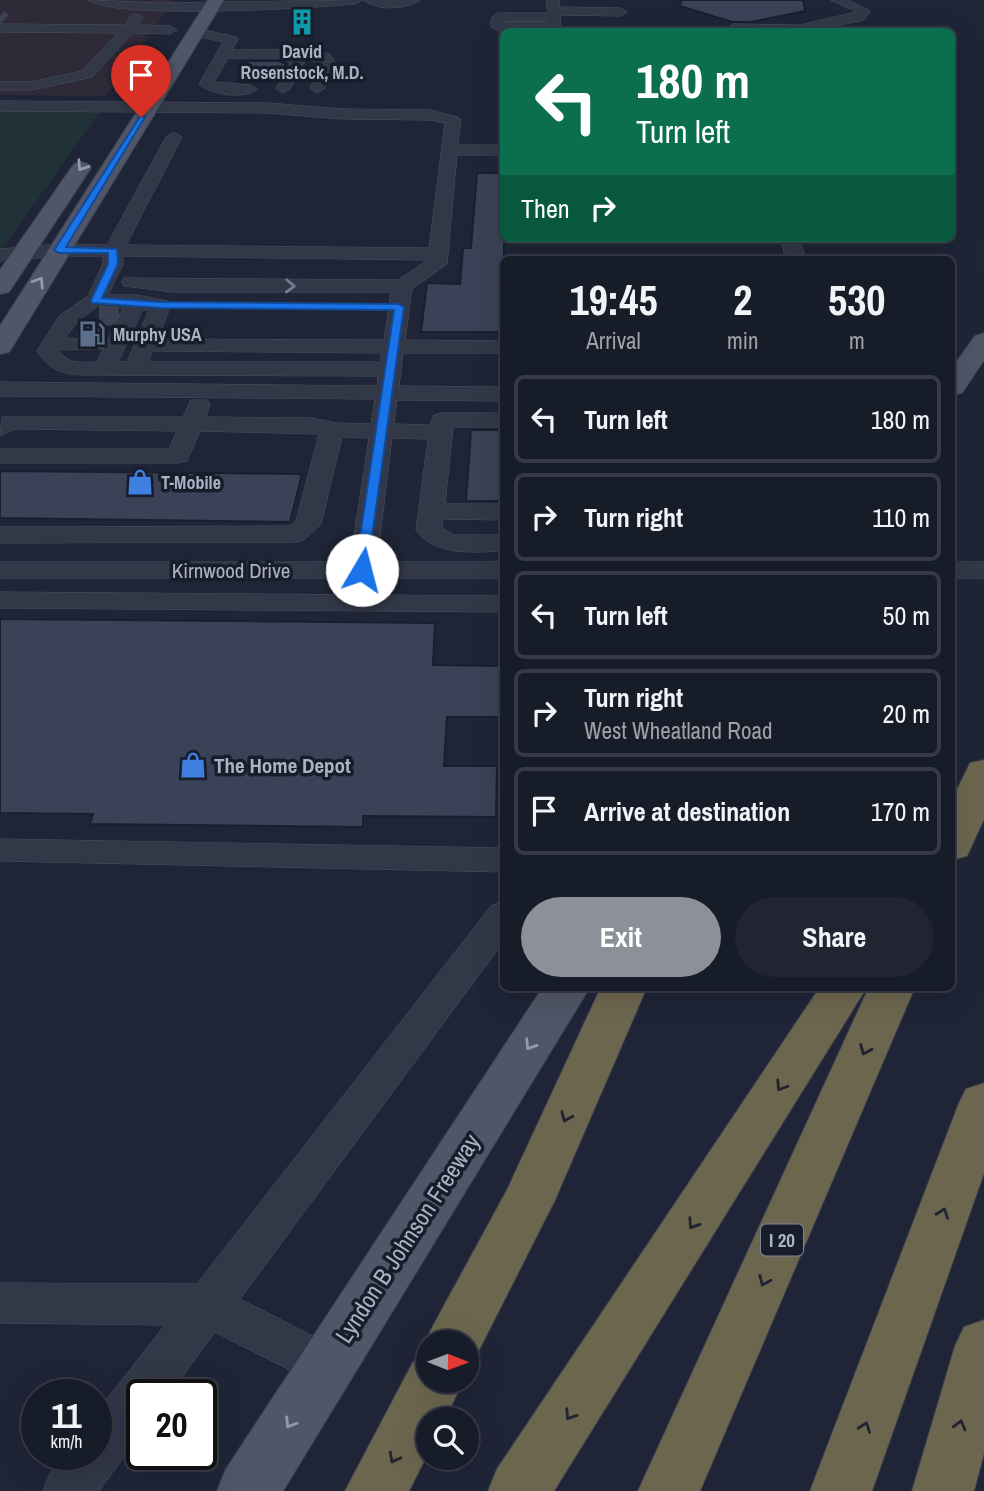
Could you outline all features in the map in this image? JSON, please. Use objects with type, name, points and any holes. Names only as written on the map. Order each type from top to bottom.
[{"type":"highway","points":[[955,814],[984,771]]},
{"type":"highway","points":[[955,839],[984,771]]},
{"type":"highway","points":[[460,1330],[529,1200],[622,991]]},
{"type":"highway","points":[[519,1491],[841,991]]},
{"type":"highway","name":"I 20","points":[[669,1491],[890,991]]},
{"type":"highway","points":[[841,1491],[984,1102]]},
{"type":"highway","points":[[943,1491],[984,1346]]},
{"type":"highway","points":[[376,1491],[428,1393]]},
{"type":"main road","points":[[158,50],[190,3]]},
{"type":"main road","points":[[0,346],[211,8]]},
{"type":"main road","points":[[0,287],[17,251],[91,153]]},
{"type":"main road","points":[[955,383],[984,341]]},
{"type":"main road","name":"Lyndon B Johnson Freeway","points":[[248,1491],[564,991]]},
{"type":"street","points":[[211,8],[281,3],[298,6],[356,0]]},
{"type":"street","points":[[369,0],[381,5],[414,0]]},
{"type":"street","points":[[805,28],[859,17],[864,11],[837,0]]},
{"type":"street","points":[[56,28],[85,5],[190,3],[211,8],[300,13],[298,6]]},
{"type":"street","points":[[0,86],[31,86],[87,74],[129,29],[141,12],[85,5]]},
{"type":"street","points":[[554,12],[621,17]]},
{"type":"street","points":[[1,46],[33,14]]},
{"type":"street","points":[[1,23],[18,28],[170,30]]},
{"type":"street","points":[[196,32],[231,40],[206,84],[209,86],[219,89],[317,89]]},
{"type":"street","points":[[223,54],[325,57],[328,63],[317,89],[312,111]]},
{"type":"street","points":[[283,89],[298,61],[286,57],[286,54]]},
{"type":"street","points":[[0,99],[124,104]]},
{"type":"street","points":[[0,106],[150,103],[444,117],[453,120],[432,262],[398,316],[362,570]]},
{"type":"street","points":[[107,324],[174,137]]},
{"type":"street","points":[[450,150],[500,150]]},
{"type":"street","points":[[0,245],[17,251],[59,250],[135,368]]},
{"type":"street","points":[[59,333],[107,324],[149,268],[432,262]]},
{"type":"street","points":[[59,333],[52,361],[60,366],[107,324],[145,282],[398,316]]},
{"type":"street","points":[[126,390],[161,305],[173,286]]},
{"type":"street","points":[[59,333],[107,324],[161,305],[332,306]]},
{"type":"street","points":[[372,307],[500,345]]},
{"type":"street","points":[[320,326],[398,316]]},
{"type":"street","points":[[148,335],[398,316]]},
{"type":"street","points":[[148,335],[189,325]]},
{"type":"street","points":[[135,368],[391,369]]},
{"type":"street","points":[[0,389],[500,394]]},
{"type":"street","points":[[0,456],[178,456],[205,391]]},
{"type":"street","points":[[500,420],[442,420],[429,530],[446,542],[500,543]]},
{"type":"street","points":[[0,429],[10,422],[312,425],[337,430],[440,432]]},
{"type":"street","points":[[0,534],[295,534],[308,524],[331,432],[337,430]]},
{"type":"street","points":[[431,511],[500,512]]},
{"type":"street","points":[[114,570],[129,535]]},
{"type":"street","name":"Kirnwood Drive","points":[[0,570],[500,570]]},
{"type":"street","points":[[955,570],[984,570]]},
{"type":"street","points":[[0,600],[500,604]]},
{"type":"street","points":[[0,850],[500,860]]},
{"type":"street","points":[[112,1433],[500,920]]},
{"type":"street","points":[[0,1303],[208,1305],[325,1366]]},
{"type":"street","points":[[68,1491],[84,1470]]},
{"type":"shaded area","points":[[0,0],[174,0],[106,96],[0,95]]},
{"type":"shaded area","points":[[0,105],[104,106],[0,252]]},
{"type":"building","points":[[681,0],[803,0],[805,11],[751,22],[732,22],[680,6]]},
{"type":"building","points":[[246,61],[279,61],[286,64],[277,82],[237,81]]},
{"type":"building","points":[[477,173],[500,173],[500,242],[504,242],[504,256],[500,256],[500,332],[421,332],[427,283],[460,284],[463,248],[471,248]]},
{"type":"building","points":[[471,430],[500,430],[500,501],[466,501]]},
{"type":"building","points":[[0,471],[302,474],[290,522],[0,518]]},
{"type":"building","name":"The Home Depot","points":[[0,619],[435,623],[433,665],[500,666],[500,717],[447,717],[444,766],[497,766],[496,817],[363,816],[363,827],[90,824],[93,814],[0,813]]},
{"type":"tunnel","points":[[0,16],[4,20]]},
{"type":"tunnel","points":[[99,314],[119,314]]},
{"type":"tunnel","points":[[86,338],[107,338]]},
{"type":"place","name":"David Rosenstock, M.D.","points":[[302,22]]},
{"type":"place","name":"Murphy USA","points":[[92,334]]},
{"type":"place","name":"T-Mobile","points":[[140,482]]},
{"type":"place","name":"The Home Depot","points":[[193,765]]},
{"type":"route","points":[[141,117],[59,250],[113,251],[113,264],[106,284],[96,300],[137,301],[161,305],[399,307],[362,570]]}]
